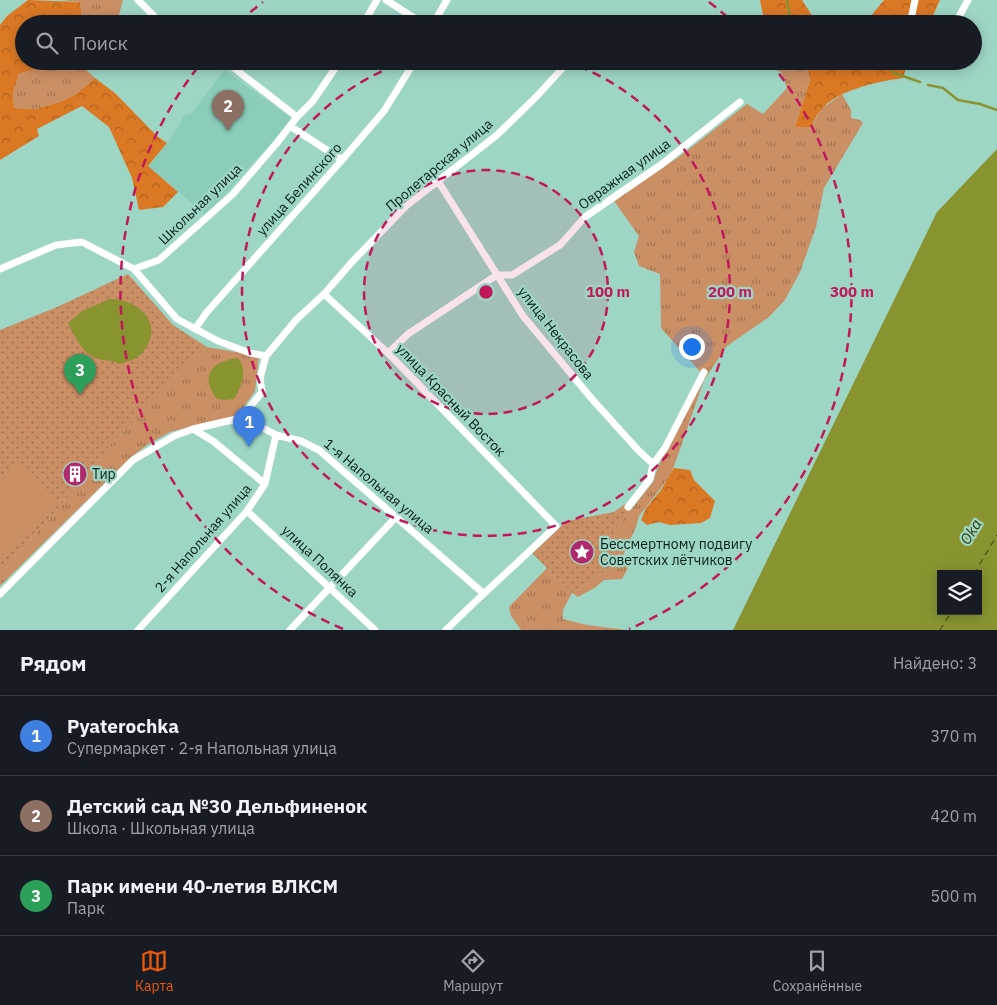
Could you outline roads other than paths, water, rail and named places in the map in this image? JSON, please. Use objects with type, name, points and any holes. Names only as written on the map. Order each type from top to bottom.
[{"type":"street","points":[[138,0],[153,15]]},
{"type":"street","points":[[368,15],[377,0]]},
{"type":"street","points":[[386,0],[410,15]]},
{"type":"street","points":[[438,15],[447,0]]},
{"type":"street","points":[[912,15],[915,0]]},
{"type":"street","points":[[960,15],[968,0]]},
{"type":"street","points":[[237,70],[297,117]]},
{"type":"street","name":"Школьная улица","points":[[134,269],[159,260],[233,194],[297,117],[313,101],[334,70]]},
{"type":"street","name":"улица Белинского","points":[[195,329],[207,312],[384,111],[409,70]]},
{"type":"street","name":"Пролетарская улица","points":[[266,356],[296,320],[324,294],[406,206],[497,134],[537,96],[561,70]]},
{"type":"street","name":"Овражная улица","points":[[497,275],[512,275],[560,245],[585,217],[662,164],[740,102]]},
{"type":"street","points":[[290,126],[342,160]]},
{"type":"street","name":"улица Некрасова","points":[[438,181],[523,316],[598,406],[638,450],[654,464]]},
{"type":"street","points":[[0,269],[56,245],[82,242],[134,269],[177,319],[218,341],[250,353],[266,356],[260,378],[262,392],[241,418],[193,429],[174,436],[133,460],[0,594]]},
{"type":"street","points":[[388,353],[415,329],[497,275]]},
{"type":"street","name":"улица Красный Восток","points":[[324,294],[388,353],[556,526],[483,593]]},
{"type":"street","points":[[628,507],[650,479],[654,464],[665,448],[704,372]]},
{"type":"street","name":"1-я Напольная улица","points":[[241,418],[276,435],[301,441],[319,450],[397,516],[483,593]]},
{"type":"street","name":"2-я Напольная улица","points":[[138,630],[247,511],[265,484],[213,441],[193,429]]},
{"type":"street","points":[[265,484],[276,435]]},
{"type":"street","name":"улица Полянка","points":[[247,511],[375,630]]},
{"type":"street","points":[[290,630],[397,516]]},
{"type":"street","points":[[446,630],[483,593]]},
{"type":"water","name":"Oka","points":[[997,149],[997,630],[733,630],[937,212]]},
{"type":"water","points":[[110,299],[128,302],[136,306],[148,318],[151,326],[148,344],[142,353],[135,359],[119,364],[94,357],[84,350],[68,323],[82,311]]},
{"type":"water","points":[[238,358],[243,368],[243,378],[237,394],[234,399],[217,399],[209,383],[211,371],[221,362]]},
{"type":"waterway","points":[[787,0],[790,15]]},
{"type":"waterway","points":[[892,70],[894,73],[920,82]]},
{"type":"waterway","points":[[928,85],[943,88],[958,100],[980,104],[997,110]]},
{"type":"place","name":"Детский сад №30 Дельфиненок","points":[[228,131]]},
{"type":"place","name":"Парк имени 40-летия ВЛКСМ","points":[[80,395]]},
{"type":"place","name":"Pyaterochka","points":[[249,447]]},
{"type":"place","name":"Тир","points":[[75,474]]},
{"type":"place","name":"Бессмертному подвигу Советских лётчиков","points":[[582,552]]}]
